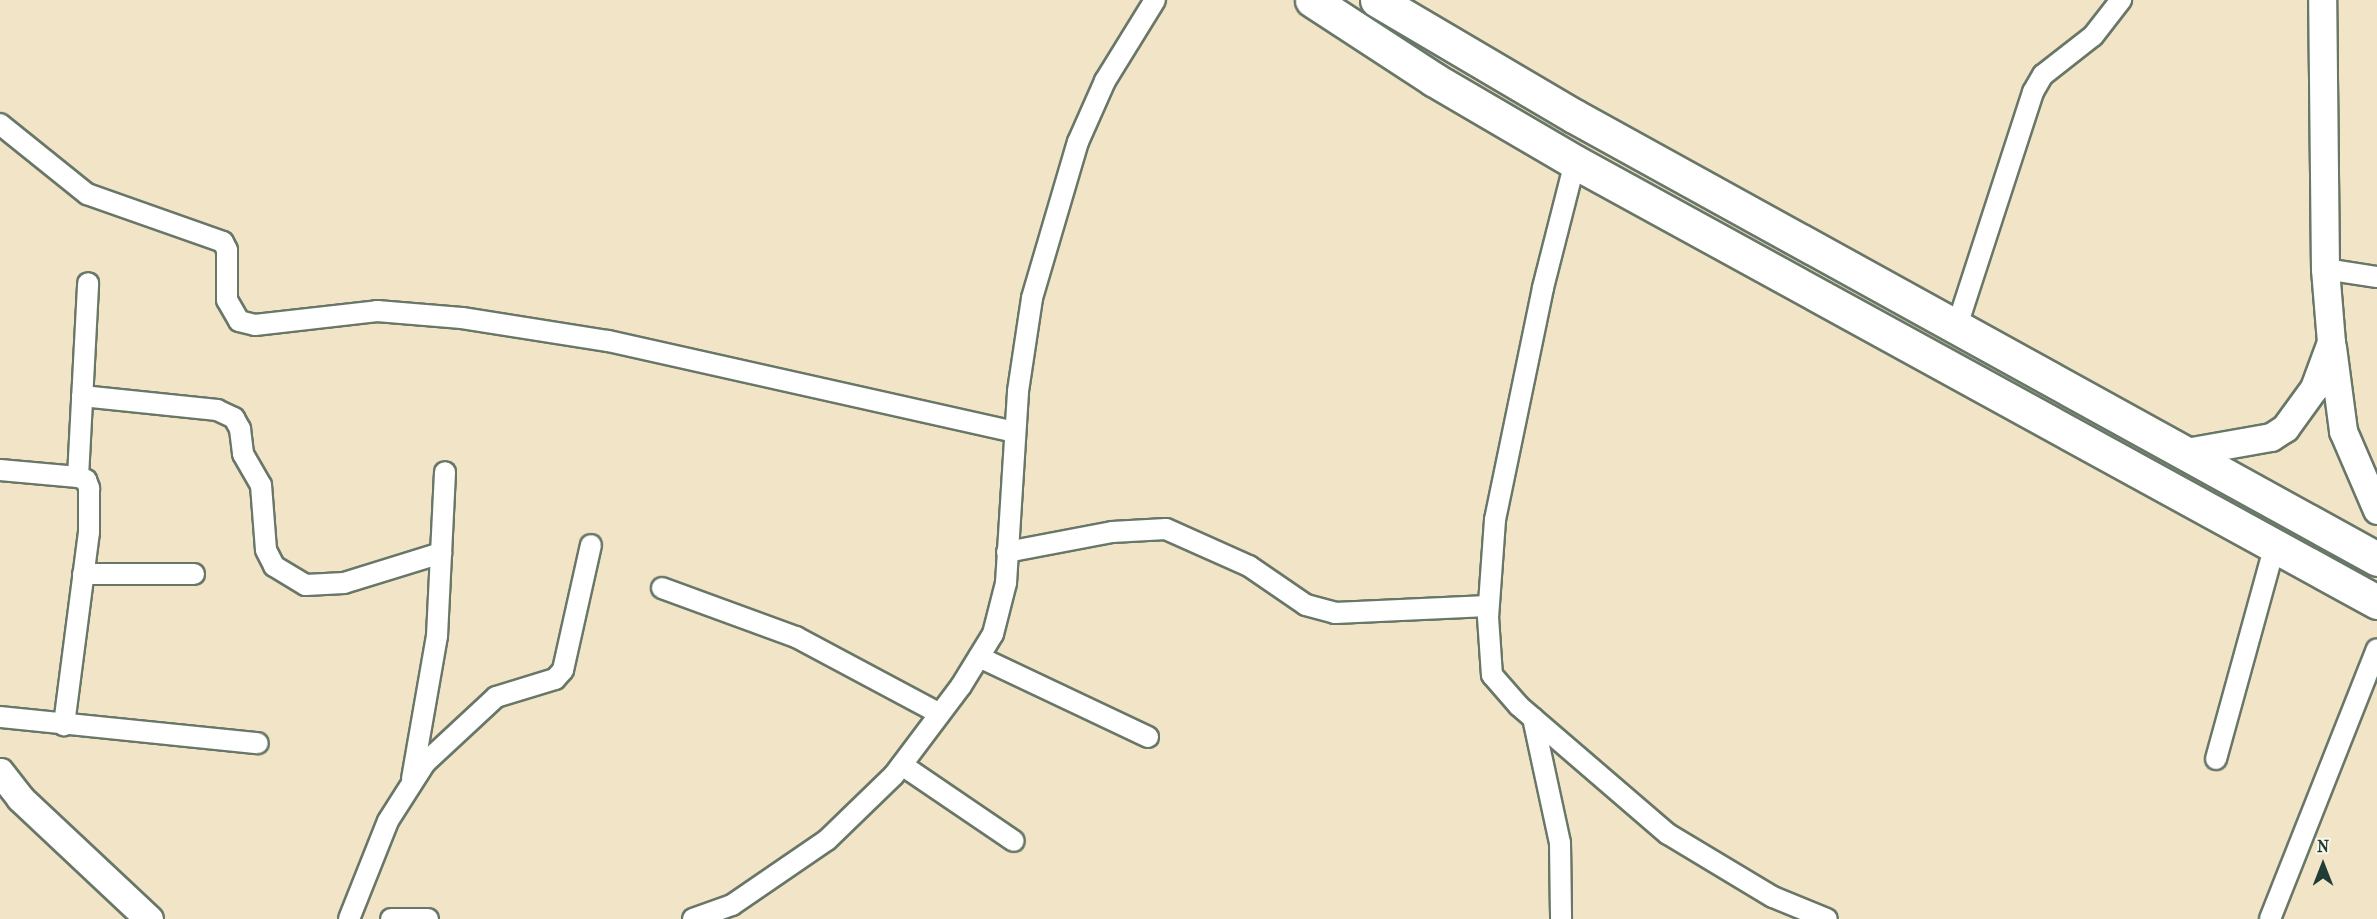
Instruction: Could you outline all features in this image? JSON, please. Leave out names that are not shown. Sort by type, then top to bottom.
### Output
[{"type":"highway","points":[[1312,0],[1433,79],[1565,156],[2377,602]]},
{"type":"highway","points":[[1377,0],[1574,116],[2377,559]]},
{"type":"highway","points":[[1565,156],[1574,116]]},
{"type":"street","points":[[693,919],[732,905],[827,840],[902,765],[979,657],[1001,614],[1014,432],[1032,298],[1078,142],[1105,81],[1155,0]]},
{"type":"street","points":[[1958,326],[2033,92],[2043,75],[2093,36],[2121,0]]},
{"type":"street","points":[[2322,0],[2325,269],[2331,342],[2343,431],[2377,510]]},
{"type":"street","points":[[0,124],[87,194],[223,242],[227,250],[227,300],[239,321],[255,325],[377,311],[462,318],[608,341],[1014,432]]},
{"type":"street","points":[[1565,156],[1543,288],[1494,520],[1488,606],[1488,647],[1492,675],[1533,718],[1695,854],[1773,897],[1827,919]]},
{"type":"street","points":[[2325,269],[2377,277]]},
{"type":"street","points":[[78,477],[88,283]]},
{"type":"street","points":[[2186,452],[2271,437],[2285,429],[2314,388],[2331,342]]},
{"type":"street","points":[[82,396],[217,410],[234,418],[240,429],[243,454],[261,485],[266,550],[274,566],[306,585],[344,583],[441,553]]},
{"type":"street","points":[[0,470],[78,477],[86,480],[90,488],[83,574],[64,725]]},
{"type":"street","points":[[412,779],[437,636],[445,472]]},
{"type":"street","points":[[1007,552],[1112,532],[1166,529],[1250,566],[1306,605],[1335,614],[1488,606]]},
{"type":"street","points":[[349,919],[388,821],[412,779],[479,709],[496,697],[555,679],[563,670],[591,545]]},
{"type":"street","points":[[2216,759],[2275,545]]},
{"type":"street","points":[[83,574],[194,574]]},
{"type":"street","points":[[662,588],[796,637],[940,714]]},
{"type":"street","points":[[2270,919],[2377,649]]},
{"type":"street","points":[[979,657],[1148,736]]},
{"type":"street","points":[[0,717],[258,744]]},
{"type":"street","points":[[1533,718],[1560,843],[1561,919]]},
{"type":"street","points":[[902,765],[1014,841]]},
{"type":"street","points":[[0,772],[20,798],[149,919]]},
{"type":"street","points":[[391,919],[428,919]]}]
